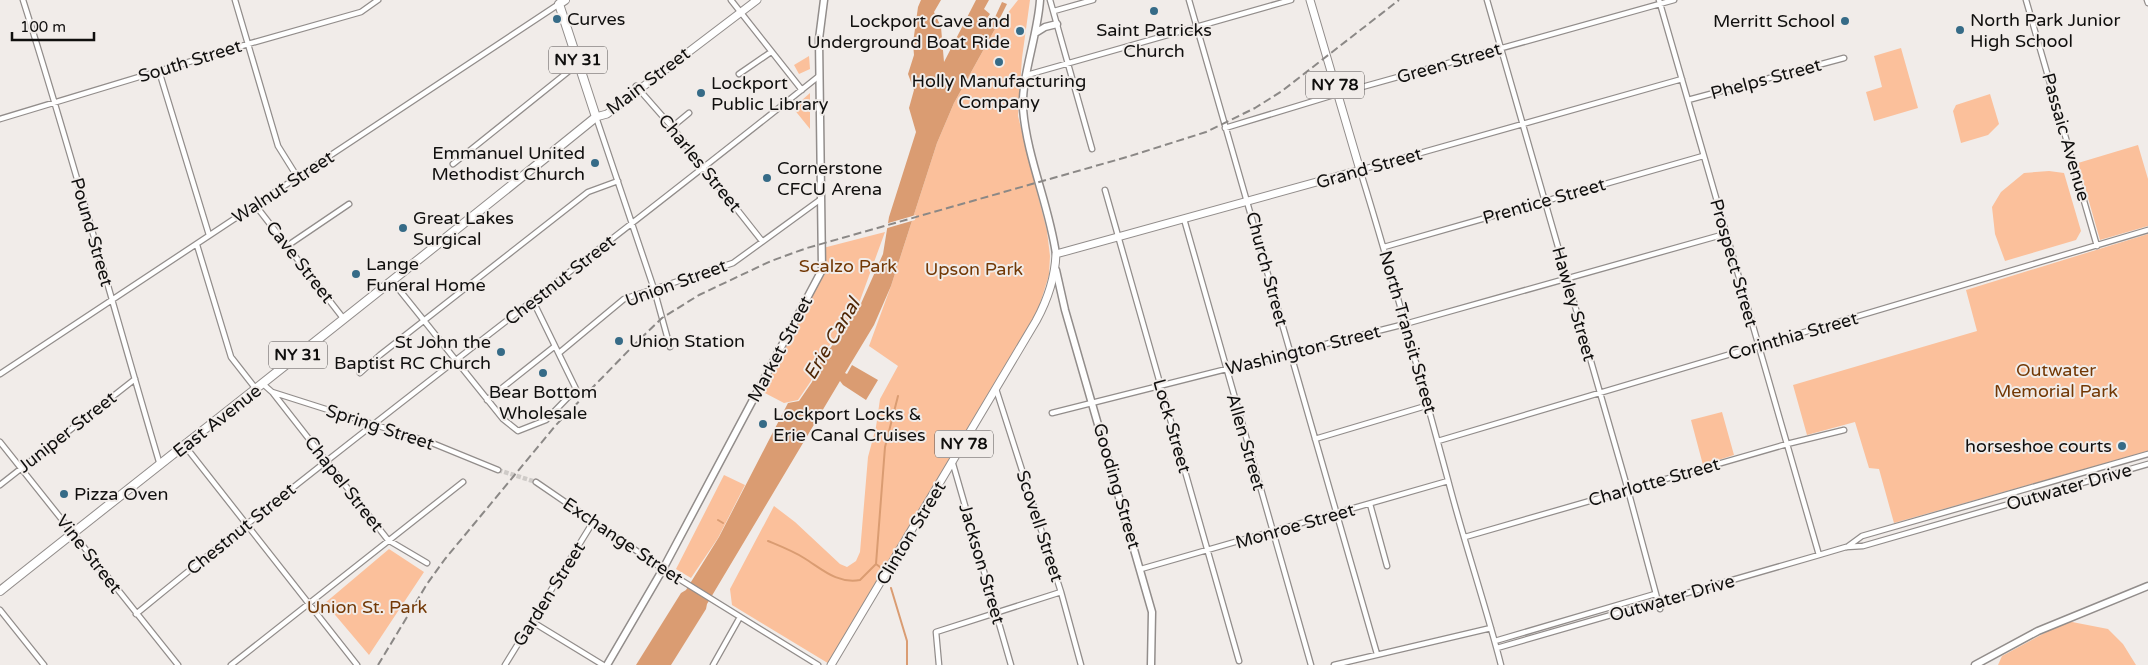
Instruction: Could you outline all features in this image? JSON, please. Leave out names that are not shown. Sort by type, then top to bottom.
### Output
[{"type":"highway","name":"NY 31","points":[[561,1],[596,117]]},
{"type":"highway","name":"East Avenue","points":[[0,591],[263,384],[343,318],[393,282],[596,117]]},
{"type":"main road","name":"Main Street","points":[[596,117],[638,88],[738,10],[748,0]]},
{"type":"main road","name":"Main Street","points":[[738,10],[757,0]]},
{"type":"main road","name":"North Transit Street","points":[[1310,0],[1360,170]]},
{"type":"main road","name":"Grand Street","points":[[1056,254],[1360,170]]},
{"type":"main road","name":"Gooding Street","points":[[1048,296],[1056,254]]},
{"type":"main road","name":"Clinton Street","points":[[831,665],[953,464],[995,388],[1036,321],[1048,296]]},
{"type":"street","name":"Pound Street","points":[[23,0],[55,102],[160,465]]},
{"type":"street","points":[[235,0],[278,146],[298,178]]},
{"type":"street","name":"South Street","points":[[0,119],[361,12],[378,0]]},
{"type":"street","points":[[731,0],[802,90]]},
{"type":"street","name":"Market Street","points":[[605,665],[663,569],[822,270],[819,31],[824,0]]},
{"type":"street","name":"Gooding Street","points":[[1040,0],[1023,108],[1033,160],[1050,218],[1056,254]]},
{"type":"street","points":[[1050,0],[1092,150]]},
{"type":"street","points":[[1054,11],[1093,0]]},
{"type":"street","name":"Church Street","points":[[1189,0],[1377,654]]},
{"type":"street","points":[[1027,75],[1197,25],[1291,0]]},
{"type":"street","name":"Hawley Street","points":[[1487,0],[1566,280],[1628,490],[1660,609]]},
{"type":"street","name":"Green Street","points":[[1225,128],[1659,2],[1674,0]]},
{"type":"street","name":"Passaic Avenue","points":[[2026,0],[2097,246]]},
{"type":"street","name":"Walnut Street","points":[[0,374],[197,245],[209,235],[256,206],[561,1]]},
{"type":"street","name":"Prospect Street","points":[[1659,2],[1819,555]]},
{"type":"street","points":[[1036,32],[1044,27],[1057,24]]},
{"type":"street","points":[[739,74],[771,52]]},
{"type":"street","name":"Phelps Street","points":[[1688,100],[1844,58]]},
{"type":"street","points":[[454,164],[579,63]]},
{"type":"street","points":[[159,72],[209,235]]},
{"type":"street","name":"Chestnut Street","points":[[136,614],[246,524],[376,425],[819,76]]},
{"type":"street","name":"Grand Street","points":[[1360,170],[1682,79]]},
{"type":"street","name":"Charles Street","points":[[638,88],[672,127],[762,242]]},
{"type":"street","points":[[672,127],[689,113]]},
{"type":"street","points":[[596,117],[654,289],[670,346]]},
{"type":"street","name":"Prentice Street","points":[[1384,248],[1703,156]]},
{"type":"street","name":"North Transit Street","points":[[1360,170],[1429,405],[1448,481],[1501,665]]},
{"type":"street","points":[[360,373],[588,192],[618,181]]},
{"type":"street","name":"Lock Street","points":[[1105,190],[1239,661]]},
{"type":"street","name":"Union Street","points":[[559,353],[624,299],[732,263],[821,199]]},
{"type":"street","points":[[287,246],[349,204]]},
{"type":"street","name":"Cave Street","points":[[256,206],[343,318]]},
{"type":"street","name":"Allen Street","points":[[1184,219],[1310,665]]},
{"type":"street","name":"Corinthia Street","points":[[1438,441],[2148,230]]},
{"type":"street","name":"Washington Street","points":[[1052,413],[1405,324],[1725,234]]},
{"type":"street","points":[[197,245],[231,357],[256,389]]},
{"type":"street","name":"Gooding Street","points":[[1055,266],[1064,310],[1093,403],[1152,612],[1151,665]]},
{"type":"street","points":[[393,282],[502,419],[518,431],[546,420],[576,390],[532,301]]},
{"type":"street","points":[[1048,296],[1056,295],[1064,310]]},
{"type":"street","points":[[487,400],[555,346]]},
{"type":"street","name":"Juniper Street","points":[[0,485],[135,379]]},
{"type":"street","name":"Spring Street","points":[[263,384],[272,392],[432,443],[498,470]]},
{"type":"street","name":"Scovell Street","points":[[995,388],[1061,592],[1081,665]]},
{"type":"street","name":"Chapel Street","points":[[272,392],[388,540],[427,563]]},
{"type":"street","points":[[1315,439],[1429,405]]},
{"type":"street","name":"Charlotte Street","points":[[1465,537],[1787,444],[1844,430]]},
{"type":"street","name":"Vine Street","points":[[0,442],[178,665]]},
{"type":"street","points":[[185,446],[310,602],[357,665]]},
{"type":"street","name":"Outwater Drive","points":[[1846,547],[1862,536],[2148,454]]},
{"type":"street","name":"Jackson Street","points":[[953,464],[1011,665]]},
{"type":"street","name":"Outwater Drive","points":[[1497,648],[1846,547],[1863,546],[2148,464]]},
{"type":"street","name":"Monroe Street","points":[[1141,569],[1448,481]]},
{"type":"street","points":[[231,665],[462,482]]},
{"type":"street","name":"Exchange Street","points":[[536,482],[663,569],[818,665]]},
{"type":"street","points":[[1370,504],[1388,566]]},
{"type":"street","name":"Garden Street","points":[[505,665],[593,522]]},
{"type":"street","points":[[1975,665],[2038,631],[2148,586]]},
{"type":"street","points":[[939,665],[936,632],[1061,592]]},
{"type":"street","name":"Outwater Drive","points":[[1495,641],[1656,594]]},
{"type":"street","points":[[0,610],[44,665]]},
{"type":"street","points":[[713,665],[740,617]]},
{"type":"street","points":[[531,621],[605,665]]},
{"type":"street","points":[[1334,665],[1491,628]]},
{"type":"green space","name":"Upson Park","points":[[1018,0],[1030,0],[1022,58],[1018,116],[1047,231],[1050,256],[1049,275],[1038,310],[877,590],[831,665],[732,605],[730,589],[774,506],[795,522],[840,564],[847,567],[856,561],[860,552],[868,457],[876,427],[880,399],[898,366],[869,346],[891,286],[937,143],[954,103],[995,29]]},
{"type":"green space","points":[[1901,48],[1918,108],[1874,121],[1866,92],[1882,87],[1874,56]]},
{"type":"green space","points":[[809,56],[810,69],[799,74],[794,65]]},
{"type":"green space","points":[[810,93],[810,129],[793,108]]},
{"type":"green space","points":[[1990,94],[1999,124],[1988,135],[1961,143],[1953,111],[1956,105]]},
{"type":"green space","points":[[2138,145],[2148,179],[2148,226],[2100,240],[2078,163]]},
{"type":"green space","points":[[2049,171],[2064,173],[2081,231],[2076,240],[2005,261],[1995,234],[1992,207],[2001,192],[2024,173]]},
{"type":"green space","name":"Scalzo Park","points":[[885,232],[858,306],[819,360],[811,381],[798,400],[784,403],[759,390],[824,270],[823,248]]},
{"type":"green space","name":"Outwater Memorial Park","points":[[2148,234],[2148,451],[1894,523],[1879,469],[1869,468],[1855,422],[1807,435],[1793,385],[1977,331],[1966,290]]},
{"type":"green space","points":[[1722,412],[1734,455],[1703,465],[1691,420]]},
{"type":"green space","points":[[724,475],[745,485],[718,538],[691,578],[676,569]]},
{"type":"green space","name":"Union St. Park","points":[[389,549],[424,572],[369,655],[325,603]]},
{"type":"green space","points":[[2067,621],[2108,629],[2123,644],[2136,665],[1998,665],[2002,656]]},
{"type":"shaded area","points":[[921,0],[941,0],[934,12],[941,27],[944,62],[976,0],[989,0],[984,9],[990,14],[983,28],[988,26],[995,29],[954,103],[937,143],[891,286],[874,325],[845,373],[847,374],[852,365],[878,380],[866,400],[840,381],[671,665],[636,665],[719,537],[788,403],[799,401],[812,382],[821,361],[859,308],[883,254],[889,217],[916,132],[909,108],[914,90],[908,74],[914,55],[913,43],[918,7]]},
{"type":"shaded area","points":[[1002,2],[1007,4],[995,28],[991,26]]},
{"type":"pier","points":[[916,215],[915,220],[884,229],[885,224]]},
{"type":"waterway","points":[[876,564],[885,447],[898,396]]},
{"type":"waterway","points":[[718,520],[723,523]]},
{"type":"waterway","points":[[768,541],[795,553],[830,575],[844,580],[860,580],[876,564]]},
{"type":"waterway","points":[[876,564],[880,567]]},
{"type":"waterway","points":[[891,588],[907,641],[907,665]]},
{"type":"tunnel","points":[[498,470],[536,482]]},
{"type":"railway","points":[[378,665],[427,584],[445,559],[556,425],[662,318],[699,295],[771,261],[807,248],[1127,157],[1206,132],[1255,108],[1282,91],[1399,0]]},
{"type":"place","name":"Saint Patricks Church","points":[[1154,11]]},
{"type":"place","name":"Curves","points":[[557,19]]},
{"type":"place","name":"Merritt School","points":[[1845,21]]},
{"type":"place","name":"North Park Junior High School","points":[[1960,30]]},
{"type":"place","name":"Lockport Cave and Underground Boat Ride","points":[[1020,31]]},
{"type":"place","name":"Holly Manufacturing Company","points":[[999,62]]},
{"type":"place","name":"Lockport Public Library","points":[[701,93]]},
{"type":"place","name":"Emmanuel United Methodist Church","points":[[595,163]]},
{"type":"place","name":"Cornerstone CFCU Arena","points":[[767,178]]},
{"type":"place","name":"Great Lakes Surgical","points":[[403,228]]},
{"type":"place","name":"Lange Funeral Home","points":[[356,274]]},
{"type":"place","name":"Union Station","points":[[619,341]]},
{"type":"place","name":"St John the Baptist RC Church","points":[[501,352]]},
{"type":"place","name":"Bear Bottom Wholesale","points":[[543,373]]},
{"type":"place","name":"Lockport Locks & Erie Canal Cruises","points":[[763,424]]},
{"type":"place","name":"horseshoe courts","points":[[2122,446]]},
{"type":"place","name":"Pizza Oven","points":[[64,494]]},
{"type":"water label","name":"Erie Canal","points":[[832,339]]}]
